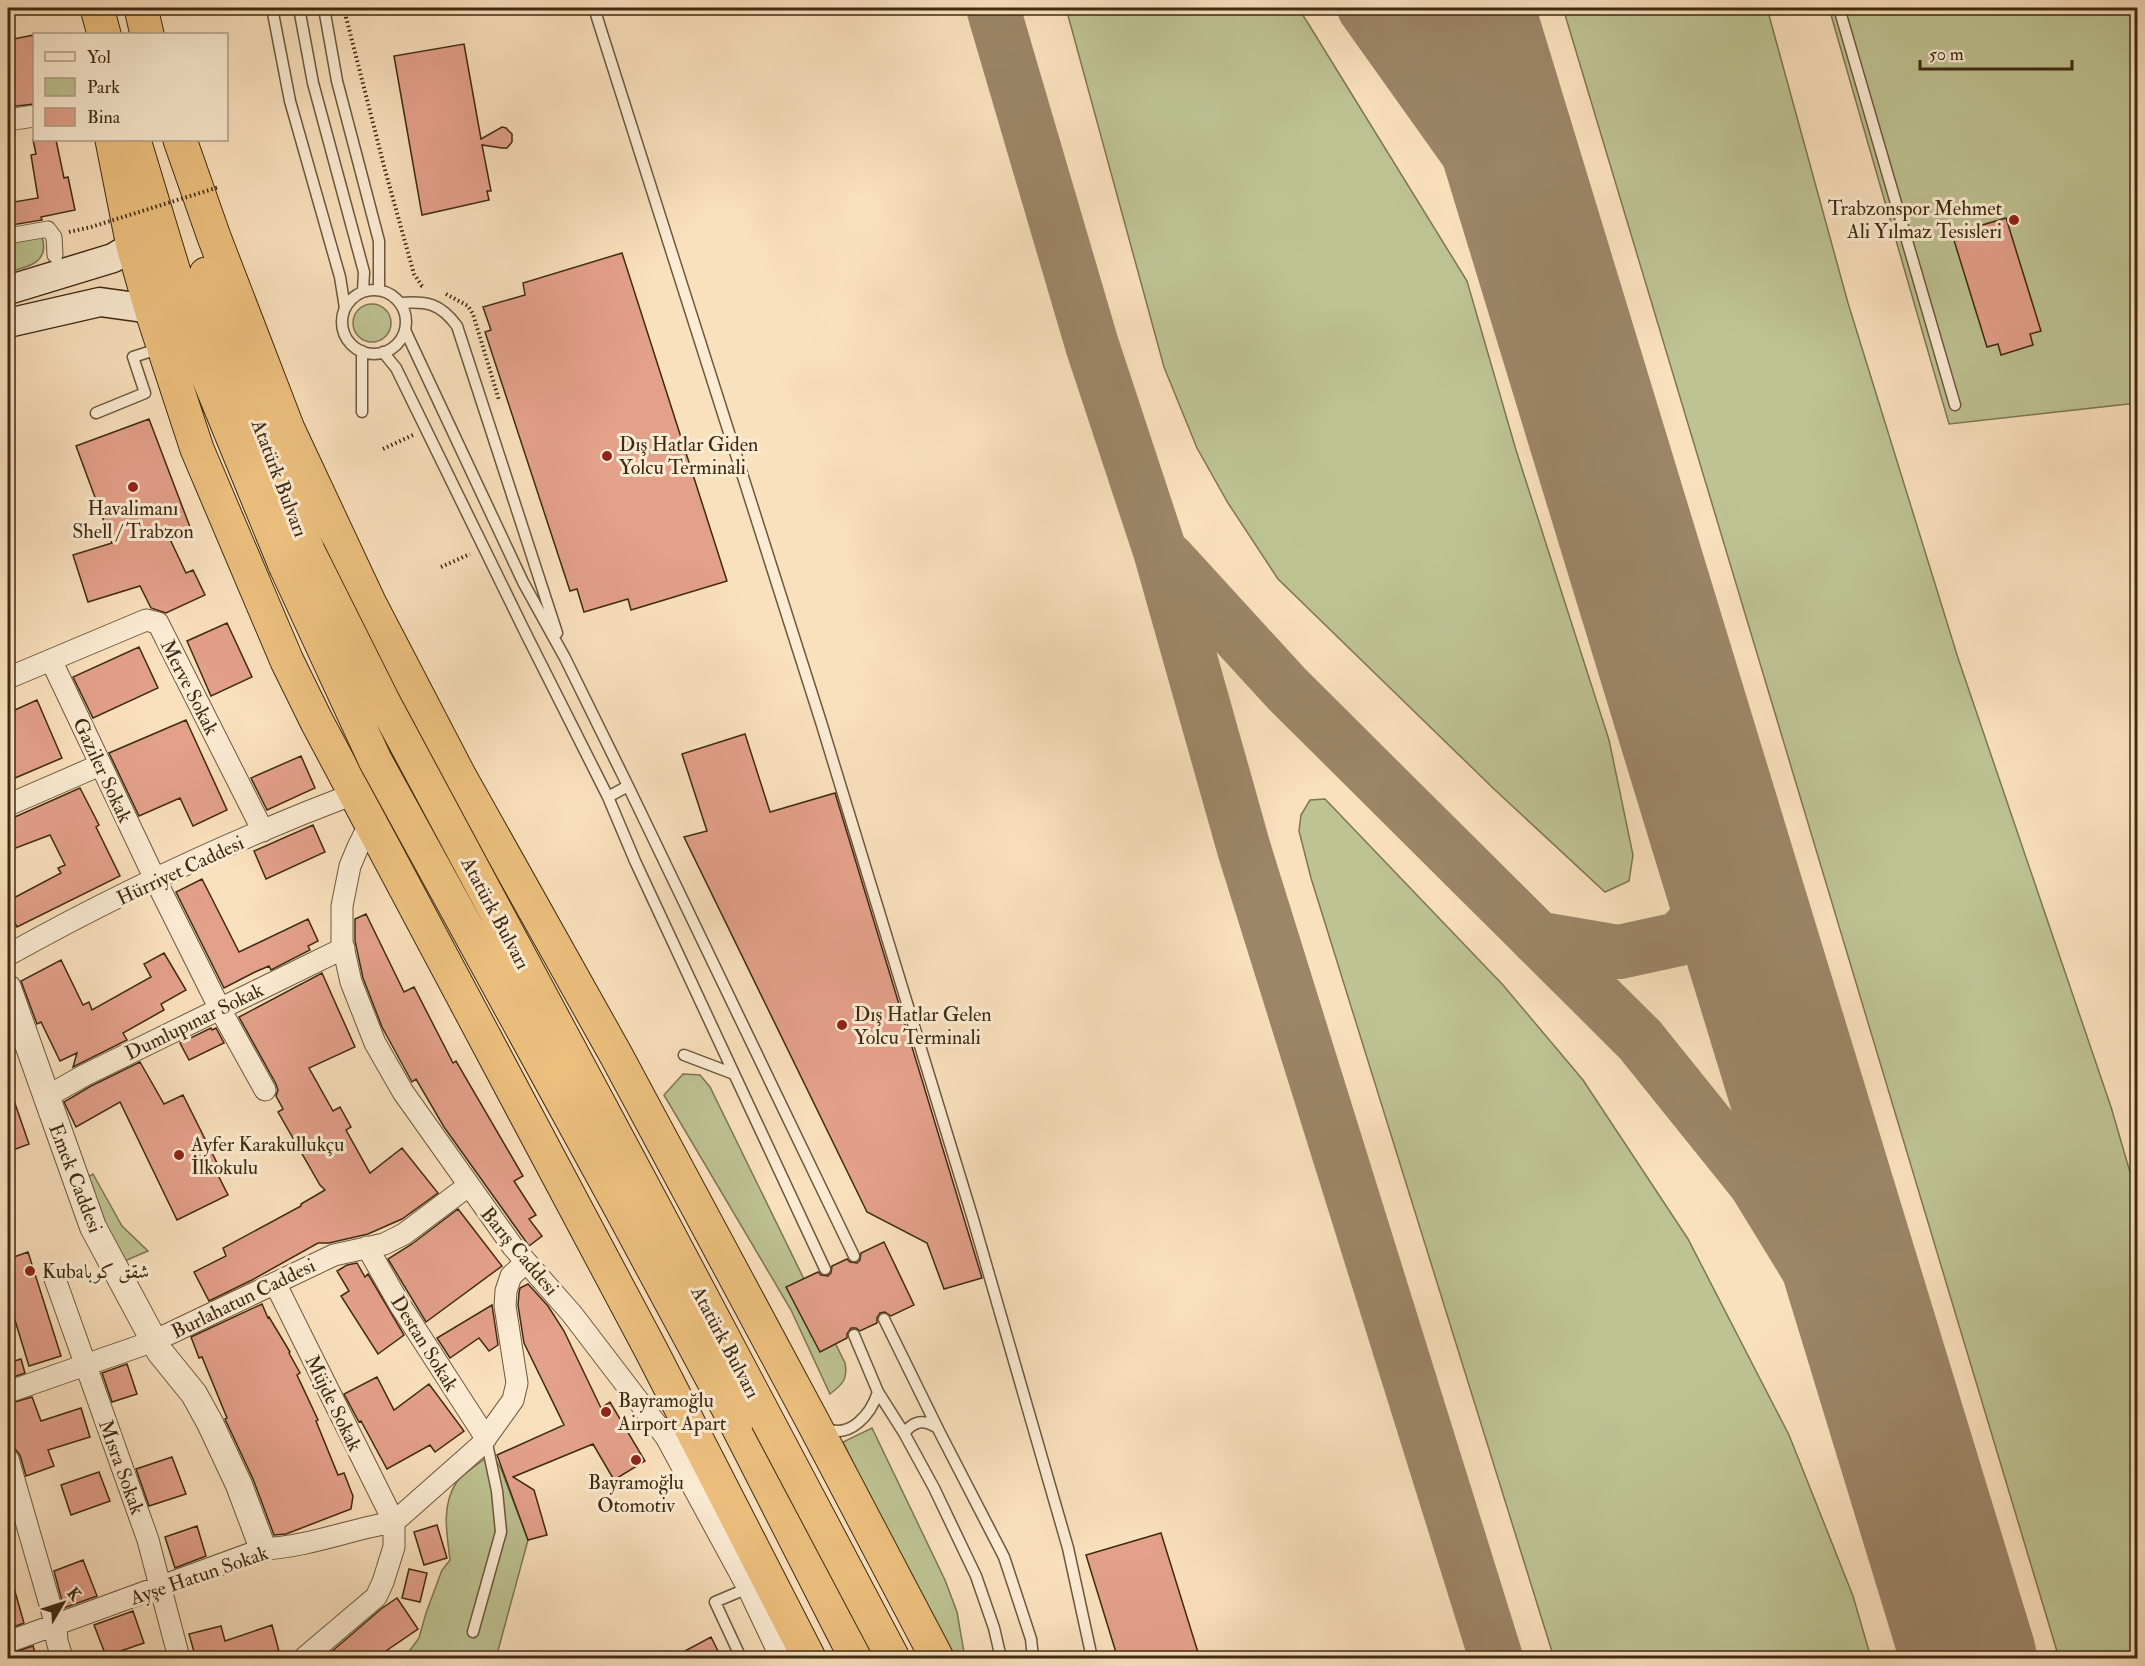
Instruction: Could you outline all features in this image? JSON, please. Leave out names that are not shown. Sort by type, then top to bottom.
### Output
[{"type":"highway","points":[[95,8],[96,33]]},
{"type":"highway","points":[[95,8],[104,33]]},
{"type":"highway","points":[[133,8],[138,33]]},
{"type":"highway","points":[[141,8],[147,33]]},
{"type":"highway","points":[[112,141],[133,246],[151,309],[197,448],[273,630],[317,722],[645,1339],[808,1659]]},
{"type":"highway","name":"Atatürk Bulvarı","points":[[134,141],[199,355],[297,558],[383,701],[893,1659]]},
{"type":"highway","name":"Atatürk Bulvarı","points":[[165,141],[297,558],[375,760],[632,1229],[736,1424],[856,1659]]},
{"type":"highway","points":[[180,141],[214,237],[288,429],[369,603],[459,775],[616,1054],[937,1659]]},
{"type":"main road","points":[[8,290],[113,258],[133,246]]},
{"type":"main road","points":[[8,323],[100,302],[151,309]]},
{"type":"street","points":[[8,120],[33,116]]},
{"type":"street","points":[[8,236],[48,229],[54,237],[55,255]]},
{"type":"street","name":"Merve Sokak","points":[[8,678],[146,620],[158,623],[263,831]]},
{"type":"street","name":"Gaziler Sokak","points":[[51,660],[154,879],[220,1009],[265,1090]]},
{"type":"street","points":[[8,805],[100,765]]},
{"type":"street","name":"Hürriyet Caddesi","points":[[8,955],[154,879],[356,793]]},
{"type":"street","name":"Barış Caddesi","points":[[370,823],[350,866],[342,906],[344,948],[351,982],[375,1043],[403,1092],[513,1247],[572,1314],[666,1437],[748,1588],[781,1659]]},
{"type":"street","name":"Dumlupınar Sokak","points":[[46,1097],[85,1075],[344,948]]},
{"type":"street","name":"Emek Caddesi","points":[[8,988],[13,1024],[46,1097],[93,1227],[160,1352],[194,1394],[210,1423],[236,1476],[264,1549]]},
{"type":"street","name":"Burlahatun Caddesi","points":[[8,1392],[154,1341],[334,1255],[384,1244],[404,1234],[468,1186]]},
{"type":"street","name":"Destan Sokak","points":[[367,1247],[400,1305],[486,1438]]},
{"type":"street","points":[[309,1656],[376,1597],[394,1547],[394,1522],[458,1468],[480,1446],[513,1400],[517,1383],[505,1306],[511,1276],[526,1262]]},
{"type":"street","name":"Mısra Sokak","points":[[55,1279],[148,1540],[179,1659]]},
{"type":"street","name":"Müjde Sokak","points":[[275,1283],[394,1522]]},
{"type":"street","points":[[8,1459],[56,1625],[62,1659]]},
{"type":"street","name":"Ayşe Hatun Sokak","points":[[8,1642],[264,1549],[282,1549],[360,1528],[394,1522]]},
{"type":"lane","points":[[272,8],[290,101],[340,277],[345,308]]},
{"type":"lane","points":[[300,8],[313,83],[364,272],[363,291]]},
{"type":"lane","points":[[324,8],[337,81],[379,241],[379,289]]},
{"type":"lane","points":[[594,8],[821,722],[973,1219],[1068,1548],[1092,1659]]},
{"type":"lane","points":[[1839,8],[1955,405]]},
{"type":"lane","points":[[405,330],[400,340],[392,348],[372,354],[353,346],[343,329],[342,318],[349,301],[363,291],[379,289],[400,303],[405,313],[405,330],[523,582],[565,658],[628,786],[854,1256]]},
{"type":"lane","points":[[400,303],[419,302],[435,306],[446,312],[457,326],[565,658]]},
{"type":"lane","points":[[96,413],[145,393],[134,357],[165,347]]},
{"type":"lane","points":[[362,351],[362,412]]},
{"type":"lane","points":[[382,352],[396,368],[608,797],[635,861],[825,1269]]},
{"type":"lane","points":[[608,797],[628,786]]},
{"type":"lane","points":[[684,1055],[734,1074]]},
{"type":"lane","points":[[884,1319],[936,1427],[1004,1557],[1031,1639],[1033,1659]]},
{"type":"lane","points":[[854,1335],[878,1392],[904,1432],[976,1576],[994,1628],[1001,1659]]},
{"type":"lane","points":[[814,1424],[832,1432],[844,1431],[861,1421],[873,1408],[878,1392]]},
{"type":"lane","points":[[904,1432],[917,1422],[936,1427]]},
{"type":"lane","points":[[473,1632],[501,1532],[497,1491],[486,1438]]},
{"type":"lane","points":[[741,1659],[715,1602],[748,1588]]},
{"type":"path","points":[[347,8],[346,17],[414,274],[422,286],[432,289]]},
{"type":"path","points":[[75,231],[219,187]]},
{"type":"path","points":[[441,292],[468,306],[473,314],[500,404]]},
{"type":"green space","points":[[1066,8],[1298,8],[1306,20],[1467,281],[1516,450],[1609,740],[1633,855],[1629,881],[1605,892],[1495,790],[1278,579],[1228,503],[1197,448],[1164,367]]},
{"type":"green space","points":[[1563,8],[1767,8],[1848,303],[1958,658],[2111,1107],[2137,1196],[2137,1658],[2059,1658]]},
{"type":"green space","name":"Trabzonspor Mehmet Ali Yılmaz Tesisleri","points":[[1829,8],[2137,8],[2137,403],[1949,424]]},
{"type":"green space","points":[[8,236],[42,237],[43,253],[30,266],[8,272]]},
{"type":"green space","points":[[372,304],[386,309],[391,323],[386,337],[372,342],[358,337],[353,323],[358,309]]},
{"type":"green space","points":[[1325,799],[1503,985],[1583,1080],[1688,1239],[1789,1435],[1853,1596],[1871,1658],[1554,1658],[1311,878],[1299,831],[1301,815],[1310,800]]},
{"type":"green space","points":[[683,1074],[700,1075],[710,1087],[845,1363],[844,1381],[830,1394],[791,1310],[664,1095]]},
{"type":"green space","points":[[93,1174],[122,1226],[148,1251],[113,1266],[78,1182]]},
{"type":"green space","points":[[872,1428],[945,1580],[957,1612],[965,1658],[948,1658],[843,1442]]},
{"type":"green space","points":[[492,1453],[501,1469],[528,1540],[496,1658],[404,1658],[419,1638],[442,1570],[450,1560],[446,1521],[451,1492],[459,1479]]},
{"type":"building","points":[[33,35],[33,104],[8,107],[8,40]]},
{"type":"building","points":[[464,44],[481,139],[502,127],[512,134],[512,142],[507,148],[482,145],[491,191],[487,191],[489,200],[422,215],[394,56]]},
{"type":"building","points":[[33,141],[56,141],[64,178],[68,177],[75,210],[41,217],[42,220],[12,225],[8,203],[38,198],[31,155],[36,154]]},
{"type":"building","points":[[2006,218],[2041,331],[2030,334],[2033,345],[2001,355],[1998,344],[1987,347],[1952,234]]},
{"type":"building","name":"Dış Hatlar Giden Yolcu Terminali","points":[[622,253],[727,581],[631,610],[628,599],[584,612],[577,589],[570,591],[485,332],[491,330],[483,307],[525,295],[523,283]]},
{"type":"building","points":[[149,419],[190,527],[168,535],[186,573],[193,570],[205,595],[166,613],[151,608],[140,586],[88,602],[73,555],[112,543],[76,446]]},
{"type":"building","points":[[227,623],[252,677],[211,696],[187,641]]},
{"type":"building","points":[[139,647],[158,688],[93,718],[73,677]]},
{"type":"building","points":[[37,700],[62,758],[8,781],[8,713]]},
{"type":"building","points":[[186,720],[227,810],[193,826],[180,798],[139,816],[109,753]]},
{"type":"building","name":"Dış Hatlar Gelen Yolcu Terminali","points":[[745,734],[770,812],[835,793],[982,1278],[944,1289],[927,1243],[867,1212],[684,837],[707,831],[682,754]]},
{"type":"building","points":[[301,756],[315,788],[267,810],[251,778]]},
{"type":"building","points":[[80,788],[99,825],[96,827],[120,876],[17,927],[8,908],[8,901],[61,873],[58,868],[65,865],[50,835],[8,851],[8,820]]},
{"type":"building","points":[[313,825],[325,852],[266,879],[254,851]]},
{"type":"building","points":[[202,879],[239,952],[308,919],[318,941],[308,946],[310,950],[271,970],[269,966],[224,988],[176,892]]},
{"type":"building","points":[[366,914],[404,992],[414,987],[453,1063],[456,1061],[523,1176],[514,1181],[536,1215],[529,1219],[542,1236],[529,1246],[444,1127],[416,1079],[412,1082],[382,1027],[363,978],[355,941],[355,919]]},
{"type":"building","points":[[164,953],[186,990],[161,1004],[164,1010],[123,1033],[127,1040],[73,1067],[77,1053],[60,1061],[41,1022],[37,1024],[21,981],[61,960],[83,1005],[89,1002],[92,1010],[151,977],[144,964]]},
{"type":"building","points":[[322,973],[355,1047],[309,1068],[333,1111],[340,1107],[351,1127],[346,1130],[370,1173],[402,1148],[438,1193],[402,1219],[368,1234],[329,1243],[318,1243],[209,1301],[194,1272],[226,1256],[223,1248],[301,1206],[325,1190],[278,1112],[283,1109],[276,1096],[278,1090],[276,1084],[239,1017]]},
{"type":"building","points":[[211,1028],[212,1030],[216,1028],[224,1043],[189,1060],[180,1043]]},
{"type":"building","name":"Ayfer Karakullukçu İlkokulu","points":[[140,1062],[164,1104],[183,1095],[222,1173],[218,1175],[228,1195],[177,1220],[120,1102],[76,1127],[64,1102]]},
{"type":"building","points":[[8,1089],[10,1089],[29,1144],[8,1152]]},
{"type":"building","points":[[458,1209],[502,1266],[426,1322],[388,1259]]},
{"type":"building","points":[[884,1242],[914,1305],[891,1316],[885,1312],[880,1313],[877,1323],[860,1331],[851,1328],[847,1338],[820,1352],[786,1287],[818,1272],[828,1276],[832,1266],[847,1259],[857,1263],[861,1253]]},
{"type":"building","points":[[28,1252],[61,1356],[29,1366],[14,1317],[11,1318],[8,1306],[8,1259]]},
{"type":"building","points":[[357,1263],[365,1277],[368,1274],[404,1335],[378,1354],[341,1296],[349,1291],[337,1271],[347,1265]]},
{"type":"building","points":[[528,1284],[548,1306],[564,1331],[601,1408],[610,1402],[645,1461],[614,1480],[593,1444],[513,1477],[534,1490],[547,1535],[528,1540],[497,1455],[564,1425],[524,1343],[518,1305],[520,1288]]},
{"type":"building","points":[[262,1304],[300,1373],[297,1375],[318,1420],[316,1421],[338,1475],[344,1473],[353,1496],[351,1509],[286,1534],[274,1535],[253,1479],[225,1419],[227,1418],[202,1357],[199,1358],[191,1337]]},
{"type":"building","points":[[492,1305],[498,1345],[489,1351],[479,1338],[450,1358],[437,1338]]},
{"type":"building","points":[[21,1359],[25,1373],[8,1379],[8,1363]]},
{"type":"building","points":[[127,1364],[137,1394],[112,1402],[102,1373]]},
{"type":"building","points":[[377,1377],[394,1410],[429,1384],[464,1431],[435,1452],[430,1445],[387,1469],[344,1394]]},
{"type":"building","points":[[32,1397],[41,1421],[81,1408],[90,1437],[48,1450],[54,1466],[26,1476],[20,1455],[11,1444],[14,1443],[8,1427],[8,1404]]},
{"type":"building","points":[[172,1457],[186,1494],[149,1506],[136,1469]]},
{"type":"building","points":[[99,1472],[110,1501],[71,1515],[61,1485]]},
{"type":"building","points":[[437,1525],[447,1558],[424,1565],[414,1532]]},
{"type":"building","points":[[197,1526],[206,1556],[175,1568],[165,1537]]},
{"type":"building","points":[[1161,1533],[1200,1659],[1118,1659],[1086,1555]]},
{"type":"building","points":[[83,1560],[97,1596],[64,1608],[54,1571]]},
{"type":"building","points":[[409,1569],[427,1573],[420,1602],[402,1598]]},
{"type":"building","points":[[12,1581],[24,1623],[8,1629],[8,1582]]},
{"type":"building","points":[[397,1598],[418,1629],[374,1659],[323,1659],[381,1609]]},
{"type":"building","points":[[133,1611],[144,1643],[106,1656],[94,1625]]},
{"type":"building","points":[[272,1625],[281,1659],[196,1659],[189,1634],[221,1626],[225,1641]]},
{"type":"building","points":[[711,1637],[722,1659],[670,1659]]},
{"type":"building","points":[[33,1646],[37,1659],[8,1659],[8,1654]]},
{"type":"taxiway","points":[[993,8],[1092,345],[1160,551],[1244,849],[1496,1658]]},
{"type":"taxiway","points":[[1364,8],[1537,251]]},
{"type":"taxiway","points":[[1168,559],[1287,689],[1640,1040],[1755,1183],[1831,1307],[1917,1482]]},
{"type":"taxiway","points":[[1537,938],[1619,952],[1679,939],[1705,911],[1725,855]]},
{"type":"runway","points":[[1466,8],[1590,421],[1845,1245],[1969,1658]]},
{"type":"place","name":"Trabzonspor Mehmet Ali Yılmaz Tesisleri","points":[[2014,220]]},
{"type":"place","name":"Dış Hatlar Giden Yolcu Terminali","points":[[607,456]]},
{"type":"place","name":"Havalimanı Shell / Trabzon","points":[[133,487]]},
{"type":"place","name":"Dış Hatlar Gelen Yolcu Terminali","points":[[842,1025]]},
{"type":"place","name":"Ayfer Karakullukçu İlkokulu","points":[[179,1155]]},
{"type":"place","name":"Kubaشقق كوبا","points":[[30,1271]]},
{"type":"place","name":"Bayramoğlu Airport Apart","points":[[606,1412]]},
{"type":"place","name":"Bayramoğlu Otomotiv","points":[[636,1460]]}]
